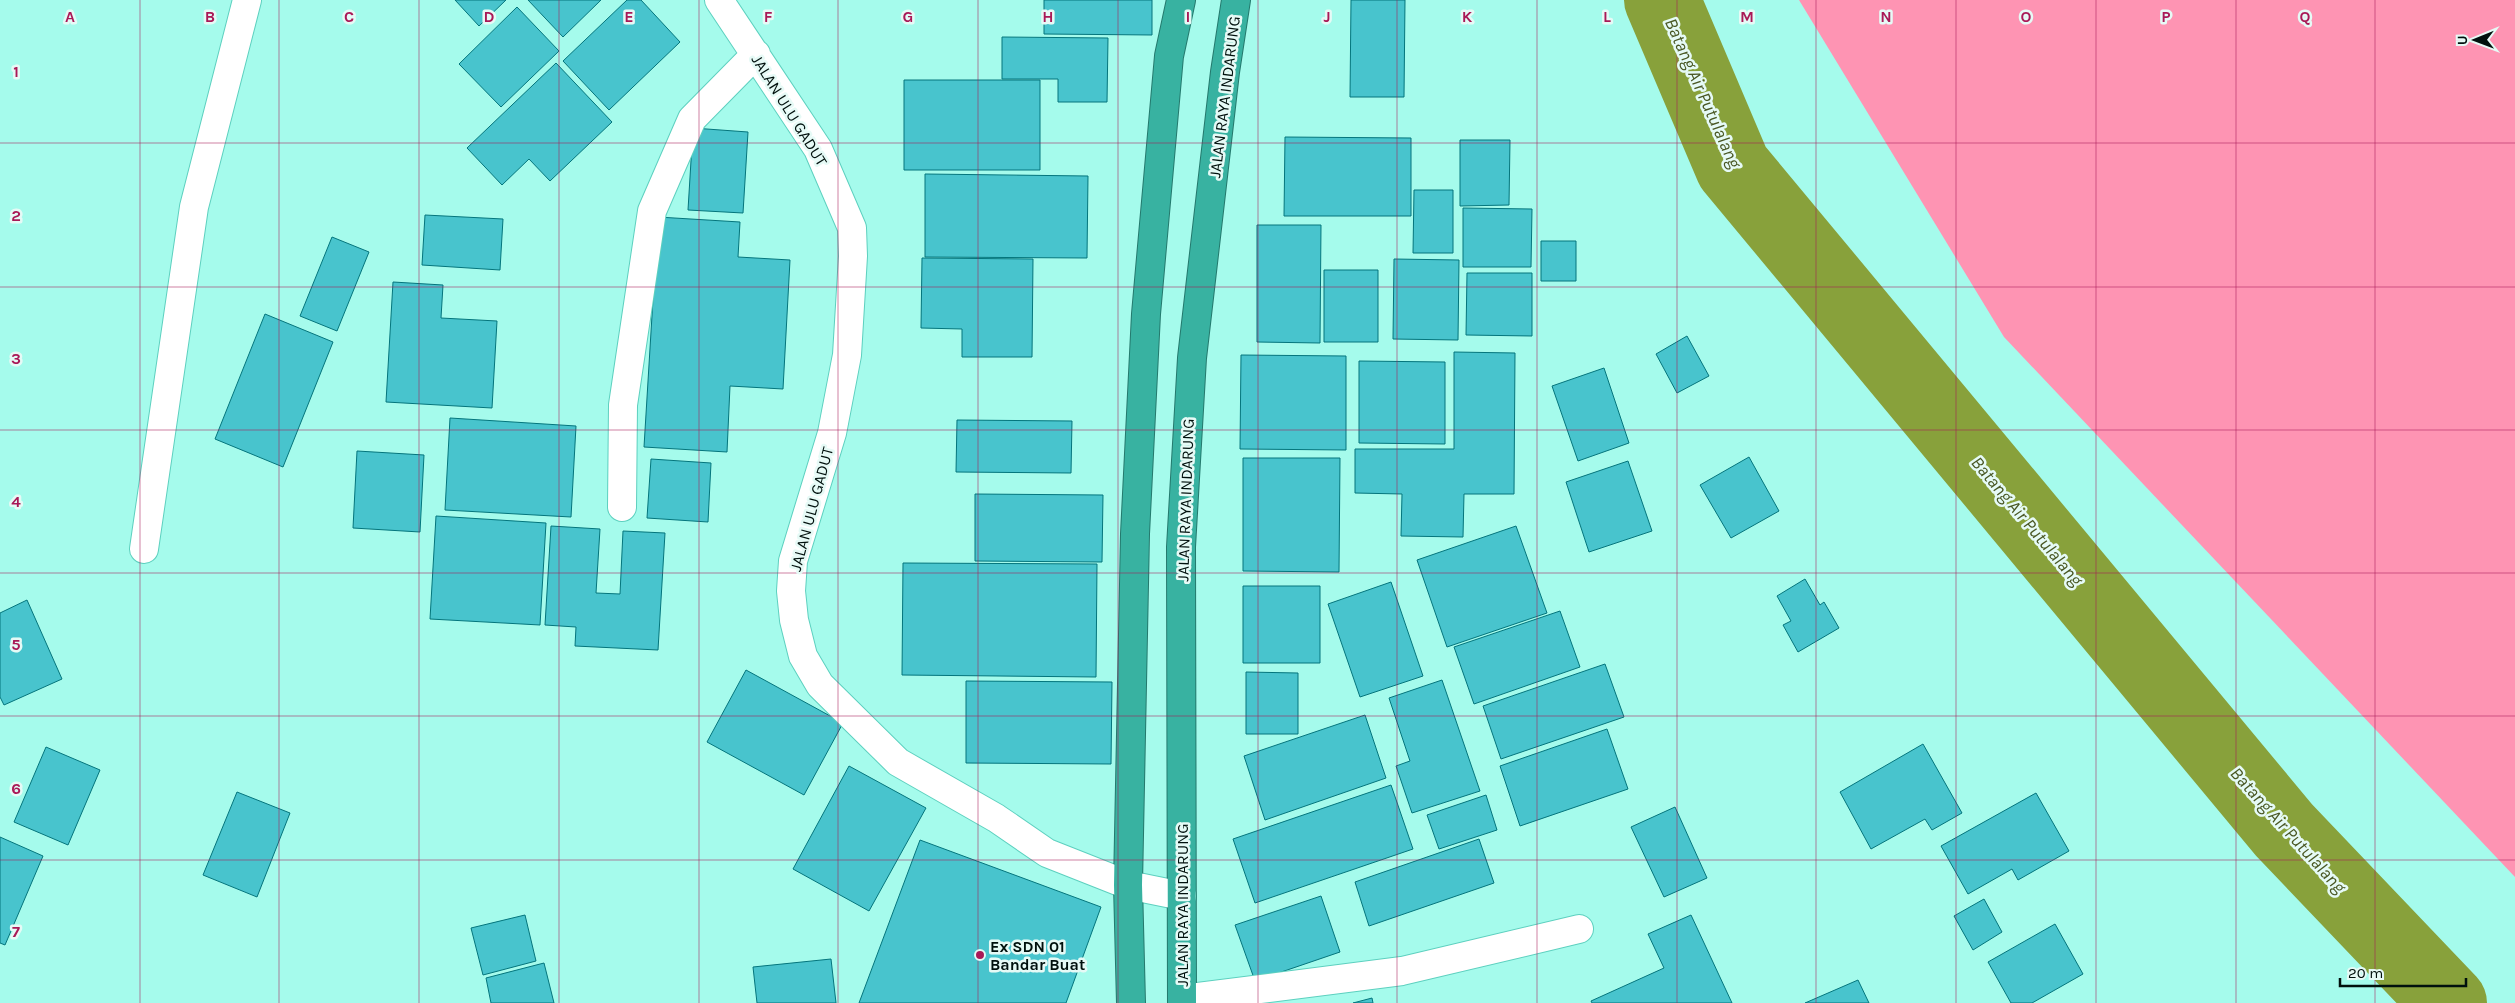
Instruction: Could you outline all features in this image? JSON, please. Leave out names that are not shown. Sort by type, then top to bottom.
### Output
[{"type":"highway","points":[[1131,1003],[1128,885],[1135,534],[1146,314],[1169,56],[1181,0]]},
{"type":"highway","name":"JALAN RAYA INDARUNG","points":[[1182,1001],[1182,547],[1192,368],[1224,82],[1236,0]]},
{"type":"street","points":[[144,548],[194,207],[247,0]]},
{"type":"street","name":"JALAN ULU GADUT","points":[[719,0],[818,149],[852,228],[853,256],[847,354],[832,433],[793,561],[791,591],[794,620],[803,656],[820,685],[898,762],[996,818],[1047,853],[1128,885],[1182,896]]},
{"type":"street","points":[[622,507],[623,406],[652,211],[692,119],[756,54]]},
{"type":"street","points":[[1182,1001],[1402,971],[1579,929]]},
{"type":"shaded area","points":[[1799,0],[2515,0],[2515,877],[2004,337]]},
{"type":"building","points":[[455,0],[506,0],[479,26]]},
{"type":"building","points":[[528,0],[601,0],[563,37]]},
{"type":"building","points":[[627,0],[641,0],[680,42],[609,110],[563,61]]},
{"type":"building","points":[[1044,0],[1152,0],[1152,35],[1044,34]]},
{"type":"building","points":[[1351,0],[1405,0],[1404,97],[1350,97]]},
{"type":"building","points":[[517,7],[559,51],[501,107],[459,64]]},
{"type":"building","points":[[1002,37],[1108,38],[1107,102],[1058,102],[1058,79],[1002,79]]},
{"type":"building","points":[[556,63],[612,122],[550,181],[529,159],[502,185],[467,148]]},
{"type":"building","points":[[904,80],[1040,80],[1040,170],[904,170]]},
{"type":"building","points":[[693,128],[748,132],[743,213],[688,210]]},
{"type":"building","points":[[1285,137],[1411,138],[1411,216],[1284,216]]},
{"type":"building","points":[[1460,140],[1510,140],[1509,205],[1460,206]]},
{"type":"building","points":[[925,174],[1088,176],[1087,258],[925,257]]},
{"type":"building","points":[[1414,190],[1453,190],[1453,253],[1413,253]]},
{"type":"building","points":[[1463,208],[1532,209],[1531,267],[1463,267]]},
{"type":"building","points":[[425,215],[503,219],[500,270],[422,265]]},
{"type":"building","points":[[658,217],[740,222],[738,257],[790,260],[783,389],[730,386],[727,452],[644,447]]},
{"type":"building","points":[[1257,225],[1321,225],[1320,343],[1257,342]]},
{"type":"building","points":[[332,237],[369,252],[337,331],[300,316]]},
{"type":"building","points":[[1541,241],[1576,241],[1576,281],[1541,281]]},
{"type":"building","points":[[922,258],[1033,259],[1032,357],[962,357],[962,329],[921,328]]},
{"type":"building","points":[[1394,259],[1459,260],[1458,340],[1393,339]]},
{"type":"building","points":[[1324,270],[1378,270],[1378,342],[1324,342]]},
{"type":"building","points":[[1467,273],[1532,273],[1532,336],[1466,335]]},
{"type":"building","points":[[393,282],[443,285],[441,318],[497,321],[492,408],[386,402]]},
{"type":"building","points":[[265,314],[333,342],[283,467],[215,439]]},
{"type":"building","points":[[1687,336],[1709,376],[1677,393],[1656,354]]},
{"type":"building","points":[[1454,352],[1515,353],[1514,494],[1464,494],[1463,537],[1401,536],[1402,494],[1355,493],[1355,449],[1454,449]]},
{"type":"building","points":[[1241,355],[1346,356],[1346,450],[1240,449]]},
{"type":"building","points":[[1359,361],[1445,362],[1445,444],[1359,443]]},
{"type":"building","points":[[1604,368],[1629,443],[1578,461],[1552,386]]},
{"type":"building","points":[[450,418],[576,426],[571,517],[445,510]]},
{"type":"building","points":[[957,420],[1072,421],[1071,473],[956,472]]},
{"type":"building","points":[[357,451],[424,455],[420,532],[353,528]]},
{"type":"building","points":[[1749,457],[1779,511],[1731,538],[1700,485]]},
{"type":"building","points":[[1243,458],[1340,458],[1339,572],[1243,571]]},
{"type":"building","points":[[651,459],[711,463],[708,522],[647,518]]},
{"type":"building","points":[[1628,461],[1652,531],[1589,552],[1566,482]]},
{"type":"building","points":[[975,494],[1103,495],[1102,562],[975,561]]},
{"type":"building","points":[[436,516],[546,523],[540,625],[430,619]]},
{"type":"building","points":[[551,526],[600,529],[596,593],[620,594],[623,531],[665,533],[658,650],[575,646],[576,627],[545,625]]},
{"type":"building","points":[[1516,526],[1547,613],[1447,647],[1417,560]]},
{"type":"building","points":[[903,563],[1097,564],[1096,677],[902,675]]},
{"type":"building","points":[[1805,579],[1820,605],[1824,602],[1839,628],[1798,652],[1783,625],[1791,621],[1777,596]]},
{"type":"building","points":[[1391,582],[1423,676],[1360,697],[1328,604]]},
{"type":"building","points":[[1243,586],[1320,586],[1320,663],[1243,663]]},
{"type":"building","points":[[27,600],[62,679],[4,705],[0,697],[0,613]]},
{"type":"building","points":[[1560,611],[1580,667],[1474,704],[1454,647]]},
{"type":"building","points":[[1605,664],[1624,717],[1501,759],[1483,706]]},
{"type":"building","points":[[746,670],[843,723],[804,795],[707,742]]},
{"type":"building","points":[[1246,672],[1298,673],[1298,734],[1246,734]]},
{"type":"building","points":[[1442,680],[1480,791],[1412,813],[1396,766],[1410,761],[1389,698]]},
{"type":"building","points":[[966,681],[1112,682],[1111,764],[966,763]]},
{"type":"building","points":[[1365,715],[1386,778],[1265,820],[1244,756]]},
{"type":"building","points":[[1607,729],[1628,789],[1520,826],[1500,766]]},
{"type":"building","points":[[1923,744],[1962,813],[1932,830],[1925,819],[1871,849],[1840,792]]},
{"type":"building","points":[[46,747],[100,770],[68,845],[14,822]]},
{"type":"building","points":[[849,766],[926,808],[869,911],[793,869]]},
{"type":"building","points":[[1391,785],[1413,849],[1255,903],[1233,839]]},
{"type":"building","points":[[237,792],[290,813],[257,897],[203,875]]},
{"type":"building","points":[[2036,793],[2069,851],[2018,880],[2012,869],[1968,894],[1941,846]]},
{"type":"building","points":[[1486,795],[1497,830],[1439,849],[1427,815]]},
{"type":"building","points":[[1675,807],[1707,878],[1664,897],[1631,827]]},
{"type":"building","points":[[0,837],[43,856],[5,945],[0,943]]},
{"type":"building","points":[[1479,839],[1494,883],[1369,926],[1355,882]]},
{"type":"building","name":"Ex SDN 01 Bandar Buat","points":[[920,840],[1101,907],[1066,1003],[859,1003]]},
{"type":"building","points":[[1321,896],[1340,952],[1255,981],[1235,925]]},
{"type":"building","points":[[1984,899],[2002,932],[1973,950],[1954,916]]},
{"type":"building","points":[[525,915],[536,961],[483,975],[471,928]]},
{"type":"building","points":[[1691,915],[1732,1003],[1592,1003],[1591,1001],[1664,968],[1648,934]]},
{"type":"building","points":[[2055,924],[2083,974],[2032,1003],[2011,1003],[1988,962]]},
{"type":"building","points":[[831,959],[836,1003],[757,1003],[753,967]]},
{"type":"building","points":[[544,963],[554,1003],[491,1003],[486,978]]},
{"type":"building","points":[[1858,980],[1869,1003],[1805,1003]]},
{"type":"building","points":[[1372,998],[1373,1003],[1353,1003]]},
{"type":"waterway","name":"Batang Air Putulalang","points":[[1662,0],[1733,167],[2284,830],[2449,1003]]},
{"type":"place","name":"Ex SDN 01 Bandar Buat","points":[[980,955]]}]
